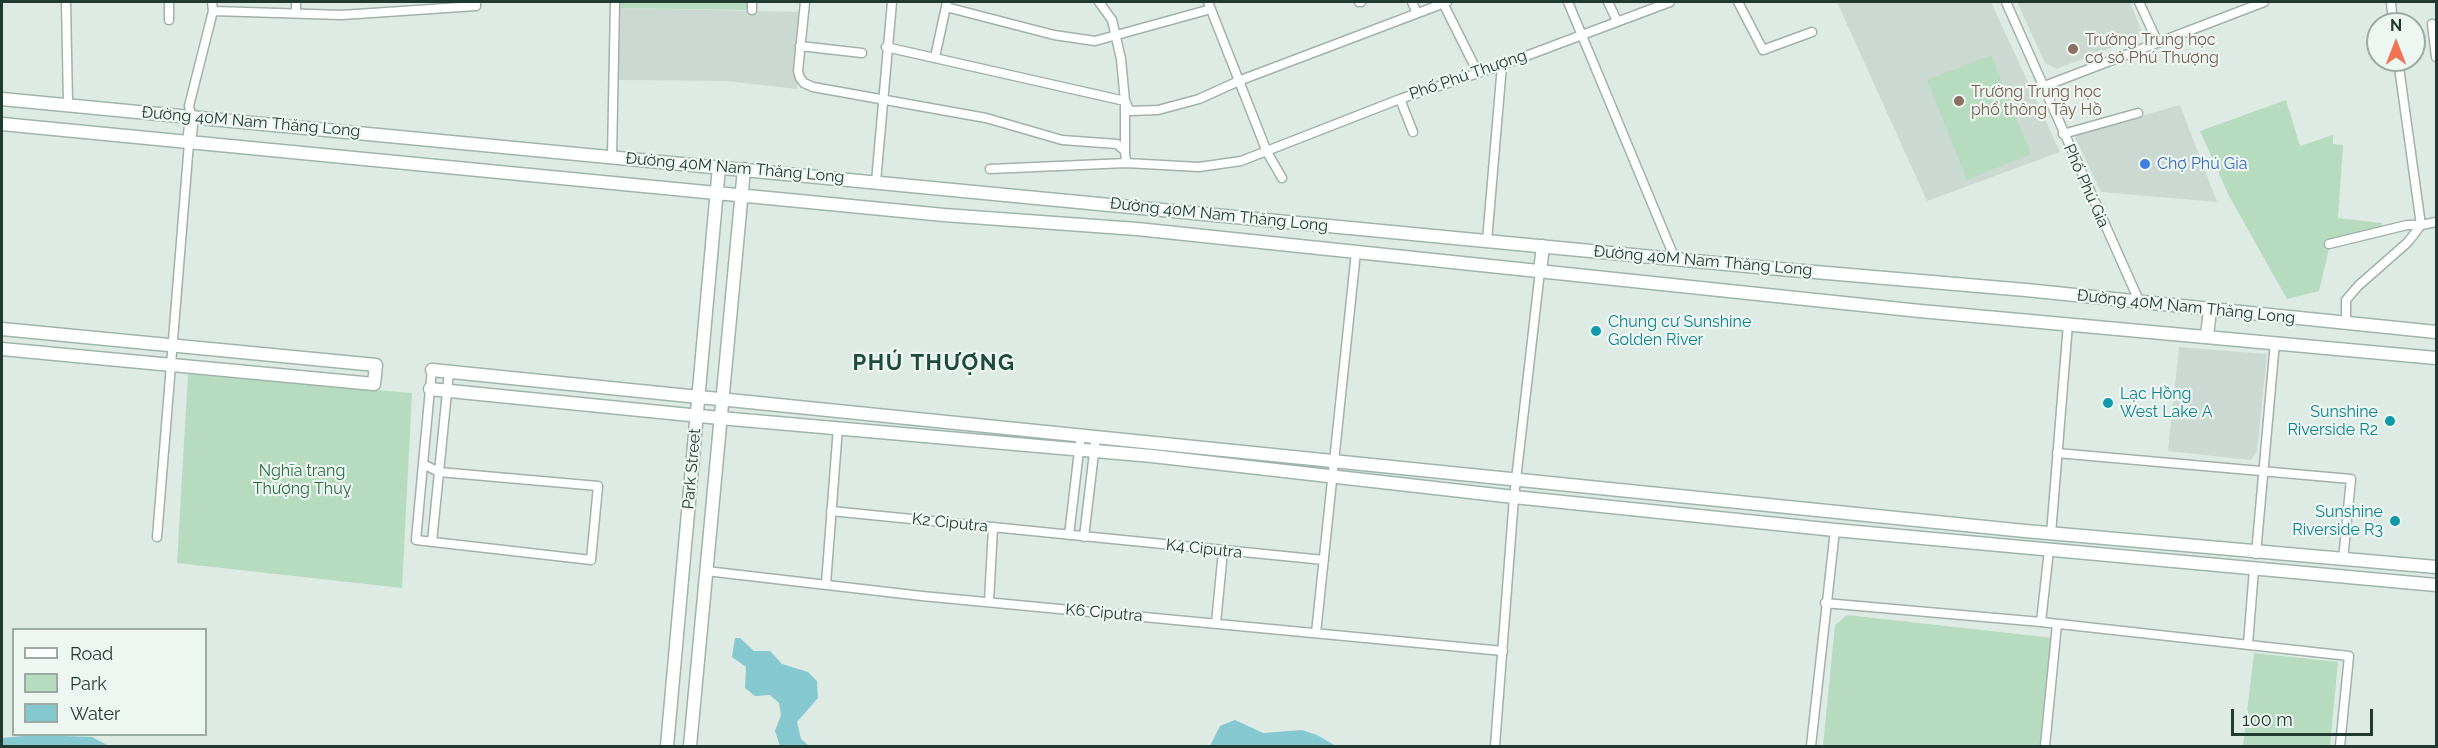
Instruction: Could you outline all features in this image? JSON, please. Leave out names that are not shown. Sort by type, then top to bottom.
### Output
[{"type":"street","points":[[66,2],[68,104]]},
{"type":"street","points":[[169,2],[169,20]]},
{"type":"street","points":[[296,2],[296,13]]},
{"type":"street","points":[[372,2],[372,13]]},
{"type":"street","points":[[157,537],[192,117],[189,106],[213,6],[296,13],[372,13],[476,6],[476,2]]},
{"type":"street","points":[[612,156],[615,2]]},
{"type":"street","points":[[805,2],[798,71],[804,83],[813,87],[986,118],[1062,140],[1117,144],[1125,151]]},
{"type":"street","points":[[876,182],[886,47],[892,2]]},
{"type":"street","points":[[1099,2],[1112,20],[1121,59],[1125,101],[1126,163]]},
{"type":"street","points":[[1412,2],[1417,13]]},
{"type":"street","points":[[1125,101],[1130,111],[1158,110],[1199,99],[1241,80],[1445,2],[1478,73]]},
{"type":"street","points":[[1568,2],[1675,259]]},
{"type":"street","points":[[1608,2],[1617,21]]},
{"type":"street","name":"Phố Phú Thượng","points":[[990,169],[1126,163],[1199,167],[1241,161],[1400,99],[1502,65],[1670,2]]},
{"type":"street","points":[[1738,2],[1763,50],[1812,32]]},
{"type":"street","name":"Phố Phú Gia","points":[[2006,2],[2140,303]]},
{"type":"street","points":[[2139,2],[2157,41]]},
{"type":"street","points":[[2042,87],[2157,41],[2264,2]]},
{"type":"street","points":[[935,57],[946,4],[1054,35],[1095,41],[1210,5],[1267,152],[1282,178]]},
{"type":"street","points":[[2432,24],[2436,57]]},
{"type":"street","points":[[800,46],[862,53]]},
{"type":"street","points":[[886,47],[1125,101]]},
{"type":"street","points":[[1486,241],[1502,65]]},
{"type":"street","points":[[2346,323],[2346,300],[2380,265],[2408,242],[2421,225],[2400,72]]},
{"type":"street","name":"Đường 40M Nam Thăng Long","points":[[2,99],[1675,259],[2026,290],[2436,332]]},
{"type":"street","points":[[1400,99],[1413,132]]},
{"type":"street","points":[[2063,134],[2139,113]]},
{"type":"street","name":"Đường 40M Nam Thăng Long","points":[[2,124],[944,215],[1137,229],[2068,324],[2436,358]]},
{"type":"street","name":"Park Street","points":[[667,747],[719,167]]},
{"type":"street","name":"Park Street","points":[[690,747],[744,169]]},
{"type":"street","points":[[2329,244],[2407,225],[2436,222]]},
{"type":"street","points":[[1495,747],[1514,498],[1544,246]]},
{"type":"street","points":[[1316,633],[1336,460],[1356,252]]},
{"type":"street","points":[[2207,336],[2210,310]]},
{"type":"street","points":[[2041,622],[2051,534],[2068,324]]},
{"type":"street","points":[[2,329],[376,364],[374,384],[2,349]]},
{"type":"street","points":[[2248,644],[2275,342]]},
{"type":"street","points":[[423,464],[439,472],[598,486],[591,560],[416,540],[423,464],[430,389],[432,370],[1081,434],[1836,513],[2256,554],[2436,567]]},
{"type":"street","points":[[432,542],[449,372]]},
{"type":"street","points":[[430,389],[1334,475],[1514,498],[1835,530],[2436,585]]},
{"type":"street","points":[[826,584],[838,427]]},
{"type":"street","points":[[1069,535],[1081,434]]},
{"type":"street","points":[[1084,537],[1096,436]]},
{"type":"street","points":[[2056,453],[2351,479],[2343,560]]},
{"type":"street","points":[[692,476],[715,478]]},
{"type":"street","name":"K2 Ciputra","points":[[831,511],[1084,537]]},
{"type":"street","points":[[1811,747],[1836,513]]},
{"type":"street","points":[[989,602],[993,528]]},
{"type":"street","name":"K4 Ciputra","points":[[1084,537],[1324,560]]},
{"type":"street","points":[[1216,623],[1223,551]]},
{"type":"street","name":"K6 Ciputra","points":[[706,571],[989,602],[1503,651]]},
{"type":"street","points":[[1825,603],[2041,622],[2349,656],[2340,747]]},
{"type":"street","points":[[2045,747],[2057,624]]},
{"type":"shaded area","name":"Trường Trung học phổ thông Tây Hồ","points":[[1837,2],[1991,2],[2060,152],[1927,201]]},
{"type":"shaded area","name":"Trường Trung học cơ sở Phú Thượng","points":[[2017,2],[2130,2],[2143,35],[2057,69],[2045,63]]},
{"type":"shaded area","points":[[616,8],[804,12],[797,89],[726,81],[614,80]]},
{"type":"shaded area","name":"Chợ Phú Gia","points":[[2180,105],[2217,202],[2101,192],[2074,135]]},
{"type":"shaded area","points":[[2179,347],[2267,354],[2257,451],[2251,460],[2168,451]]},
{"type":"green space","points":[[616,2],[752,2],[752,10],[616,8]]},
{"type":"green space","points":[[1991,55],[2031,154],[1967,180],[1927,80]]},
{"type":"green space","points":[[2286,100],[2300,146],[2333,135],[2333,144],[2343,145],[2338,218],[2382,223],[2381,231],[2330,244],[2319,291],[2287,299],[2229,196],[2200,131]]},
{"type":"green space","name":"Nghĩa trang Thượng Thuỵ","points":[[188,374],[412,393],[402,588],[177,563]]},
{"type":"green space","points":[[1847,615],[2054,638],[2042,746],[1823,746],[1835,625]]},
{"type":"green space","points":[[2254,653],[2338,662],[2330,746],[2243,746]]},
{"type":"water","points":[[735,638],[740,638],[754,651],[770,651],[782,664],[808,672],[817,681],[818,698],[797,722],[801,739],[809,746],[780,746],[775,731],[781,715],[779,703],[770,695],[755,696],[745,688],[746,667],[732,657]]},
{"type":"water","points":[[1235,720],[1263,733],[1302,730],[1317,735],[1336,746],[1210,746],[1220,726]]},
{"type":"water","points":[[92,737],[109,746],[2,746],[2,738]]},
{"type":"place","name":"Trường Trung học cơ sở Phú Thượng","points":[[2073,49]]},
{"type":"place","name":"Trường Trung học phổ thông Tây Hồ","points":[[1959,101]]},
{"type":"place","name":"Chợ Phú Gia","points":[[2145,164]]},
{"type":"place","name":"Chung cư Sunshine Golden River","points":[[1596,331]]},
{"type":"place","name":"Lạc Hồng West Lake A","points":[[2108,403]]},
{"type":"place","name":"Sunshine Riverside R2","points":[[2390,421]]},
{"type":"place","name":"Sunshine Riverside R3","points":[[2395,521]]},
{"type":"district","name":"PHÚ THƯỢNG","points":[[934,363]]}]
